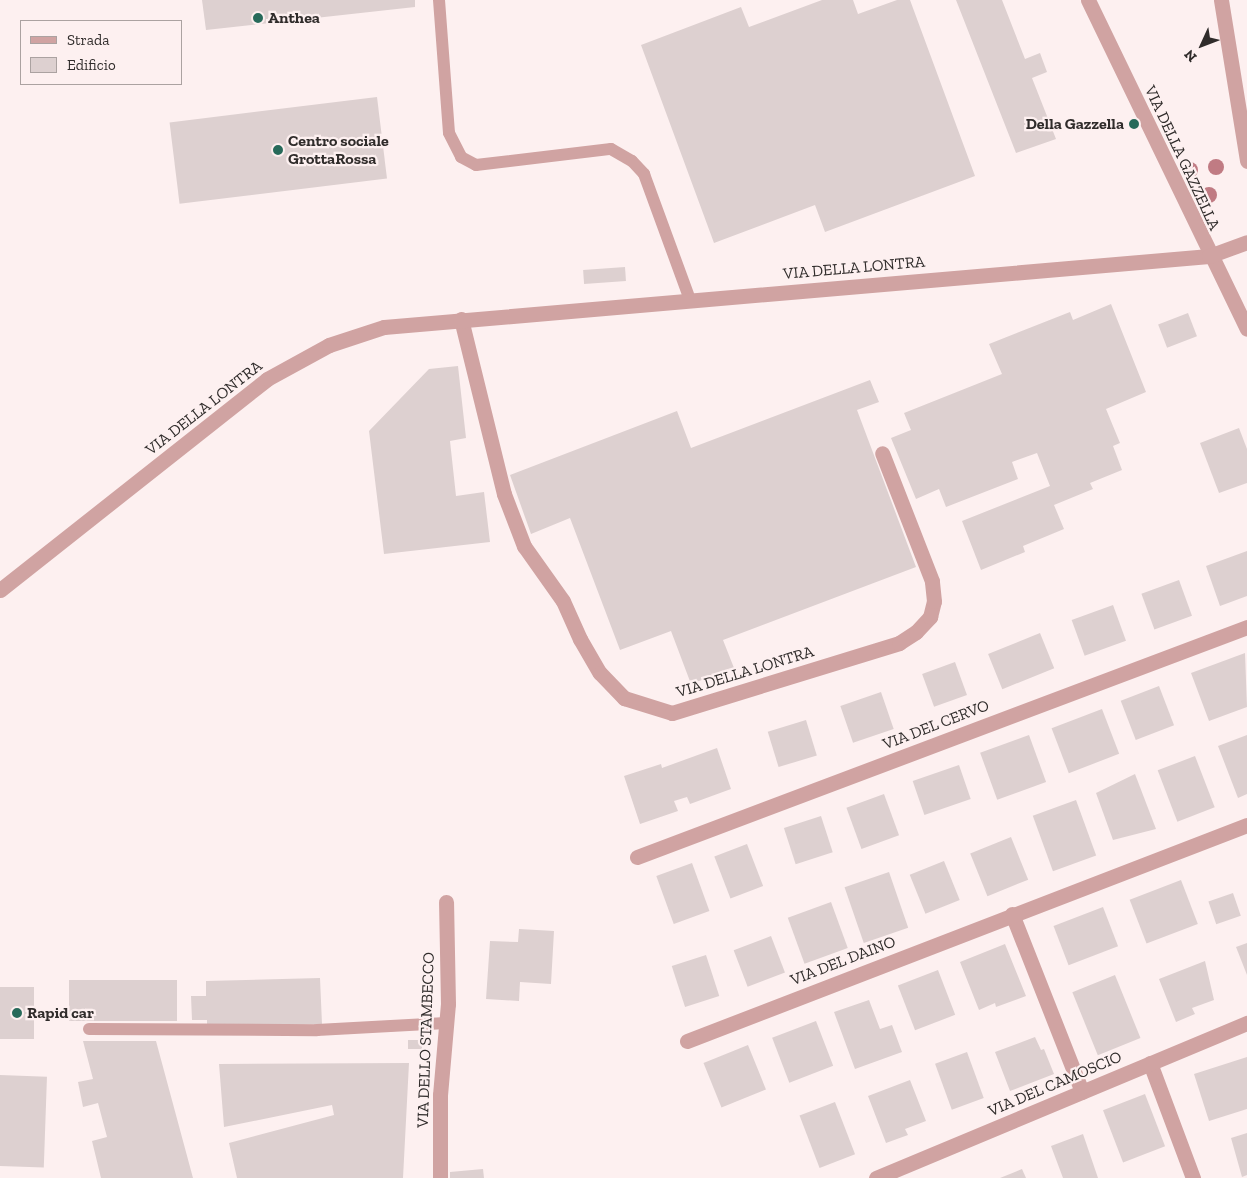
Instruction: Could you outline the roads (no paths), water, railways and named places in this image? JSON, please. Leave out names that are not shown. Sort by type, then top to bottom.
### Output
[{"type":"street","name":"VIA DELLA GAZZELLA","points":[[1088,0],[1209,256],[1247,329]]},
{"type":"street","points":[[1221,0],[1247,161]]},
{"type":"street","name":"VIA DELLA LONTRA","points":[[0,590],[267,379],[329,345],[384,327],[1209,256],[1247,242]]},
{"type":"street","name":"VIA DELLA LONTRA","points":[[461,319],[504,494],[524,546],[562,602],[580,640],[600,673],[624,698],[672,713],[899,643],[916,632],[930,617],[934,601],[932,581],[882,453]]},
{"type":"street","name":"VIA DEL CERVO","points":[[636,857],[1247,627]]},
{"type":"street","name":"VIA DEL DAINO","points":[[687,1041],[1247,824]]},
{"type":"street","name":"VIA DELLO STAMBECCO","points":[[440,1178],[440,1096],[446,1023],[446,902]]},
{"type":"street","points":[[1012,914],[1082,1092]]},
{"type":"street","name":"VIA DEL CAMOSCIO","points":[[876,1178],[1247,1023]]},
{"type":"street","points":[[1150,1063],[1193,1178]]},
{"type":"lane","points":[[439,0],[449,133],[461,157],[476,165],[611,149],[632,161],[644,174],[690,300]]},
{"type":"lane","points":[[89,1029],[317,1030],[446,1023]]},
{"type":"place","name":"Anthea","points":[[258,18]]},
{"type":"place","name":"Della Gazzella","points":[[1134,124]]},
{"type":"place","name":"Centro sociale GrottaRossa","points":[[278,150]]},
{"type":"place","name":"Rapid car","points":[[17,1013]]}]
